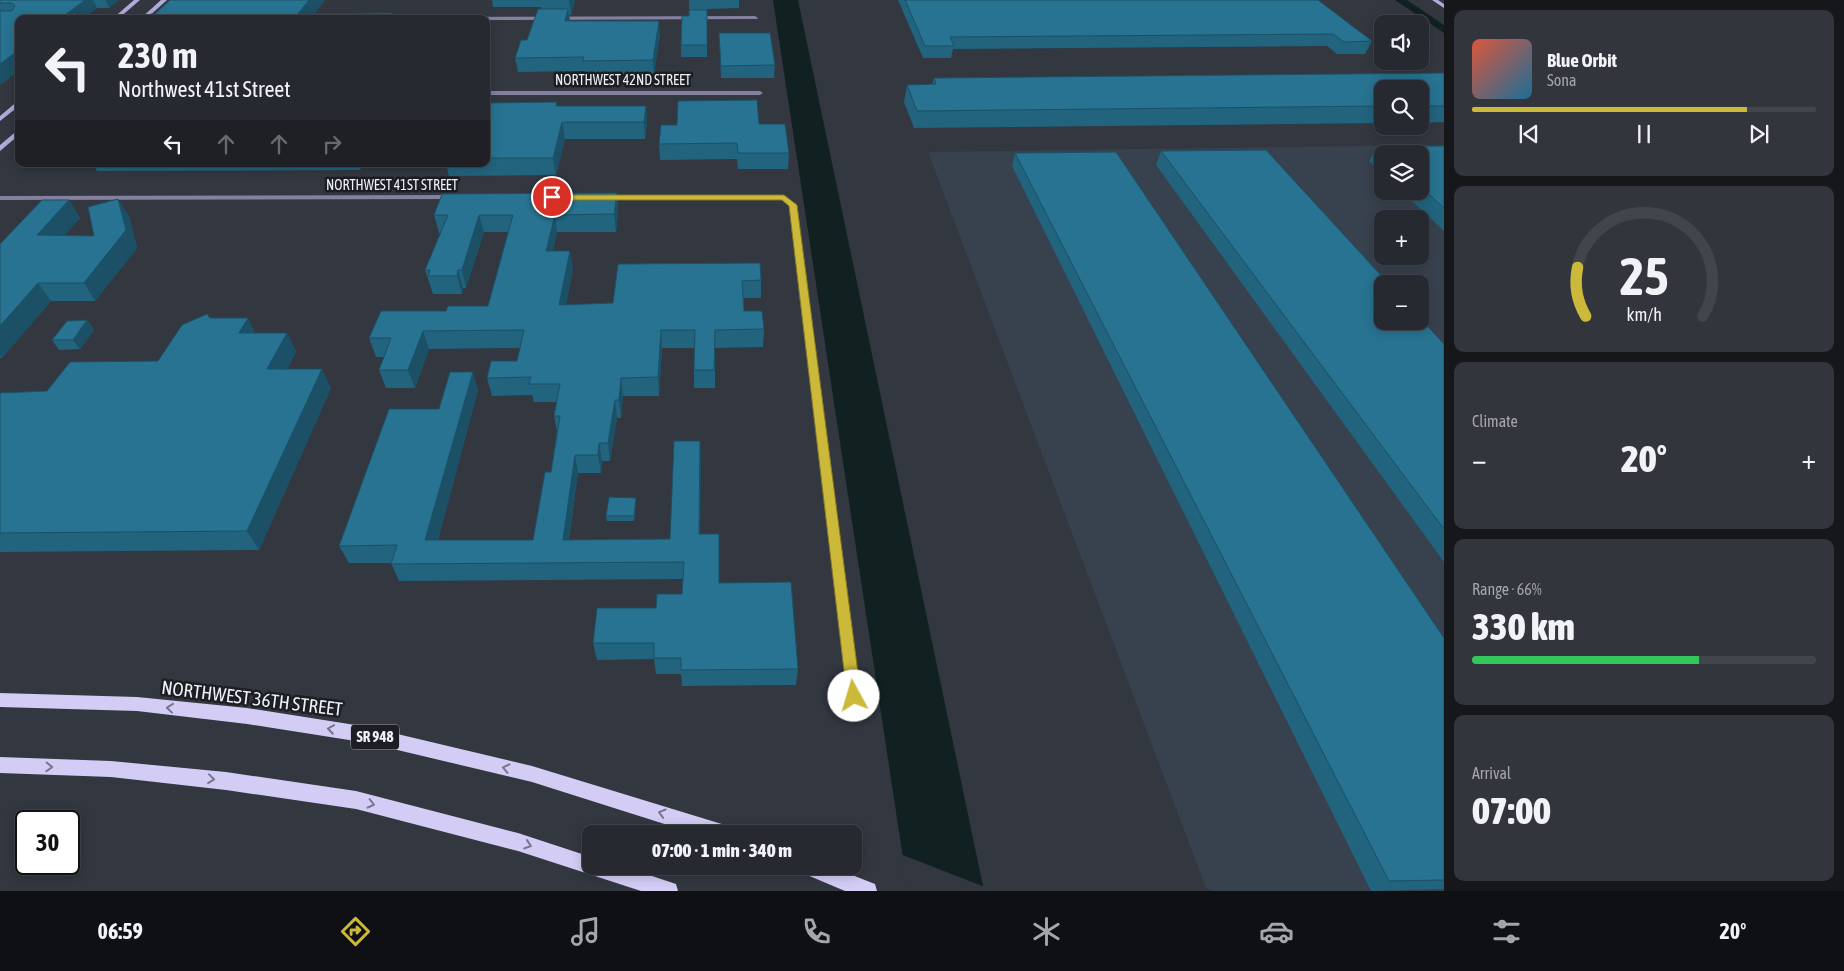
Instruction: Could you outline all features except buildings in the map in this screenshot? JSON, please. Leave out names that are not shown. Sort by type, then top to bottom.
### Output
[{"type":"main road","points":[[120,15],[138,0]]},
{"type":"main road","points":[[147,15],[164,0]]},
{"type":"main road","points":[[1434,0],[1444,6]]},
{"type":"main road","points":[[0,119],[15,106]]},
{"type":"main road","points":[[0,148],[15,135]]},
{"type":"main road","name":"NORTHWEST 36TH STREET","points":[[0,700],[137,704],[247,716],[368,735],[532,774],[696,825]]},
{"type":"main road","points":[[0,765],[112,769],[207,779],[356,800],[518,842],[582,863]]},
{"type":"main road","points":[[620,875],[669,891]]},
{"type":"main road","points":[[828,875],[868,891]]},
{"type":"street","points":[[490,19],[755,18]]},
{"type":"street","name":"NORTHWEST 42ND STREET","points":[[490,93],[760,93]]},
{"type":"street","name":"NORTHWEST 41ST STREET","points":[[0,198],[467,197]]},
{"type":"street","points":[[596,198],[784,198],[793,205],[854,696]]},
{"type":"shaded area","points":[[773,0],[798,0],[984,891],[908,891]]},
{"type":"shaded area","points":[[1429,145],[1444,145],[1444,891],[1213,891],[1206,888],[928,152],[1374,146],[1374,200],[1429,200]]},
{"type":"pier","points":[[900,854],[985,887],[986,891],[906,891]]},
{"type":"waterway","points":[[1400,0],[1444,30]]},
{"type":"route","points":[[552,197],[784,198],[793,205],[854,696]]}]
